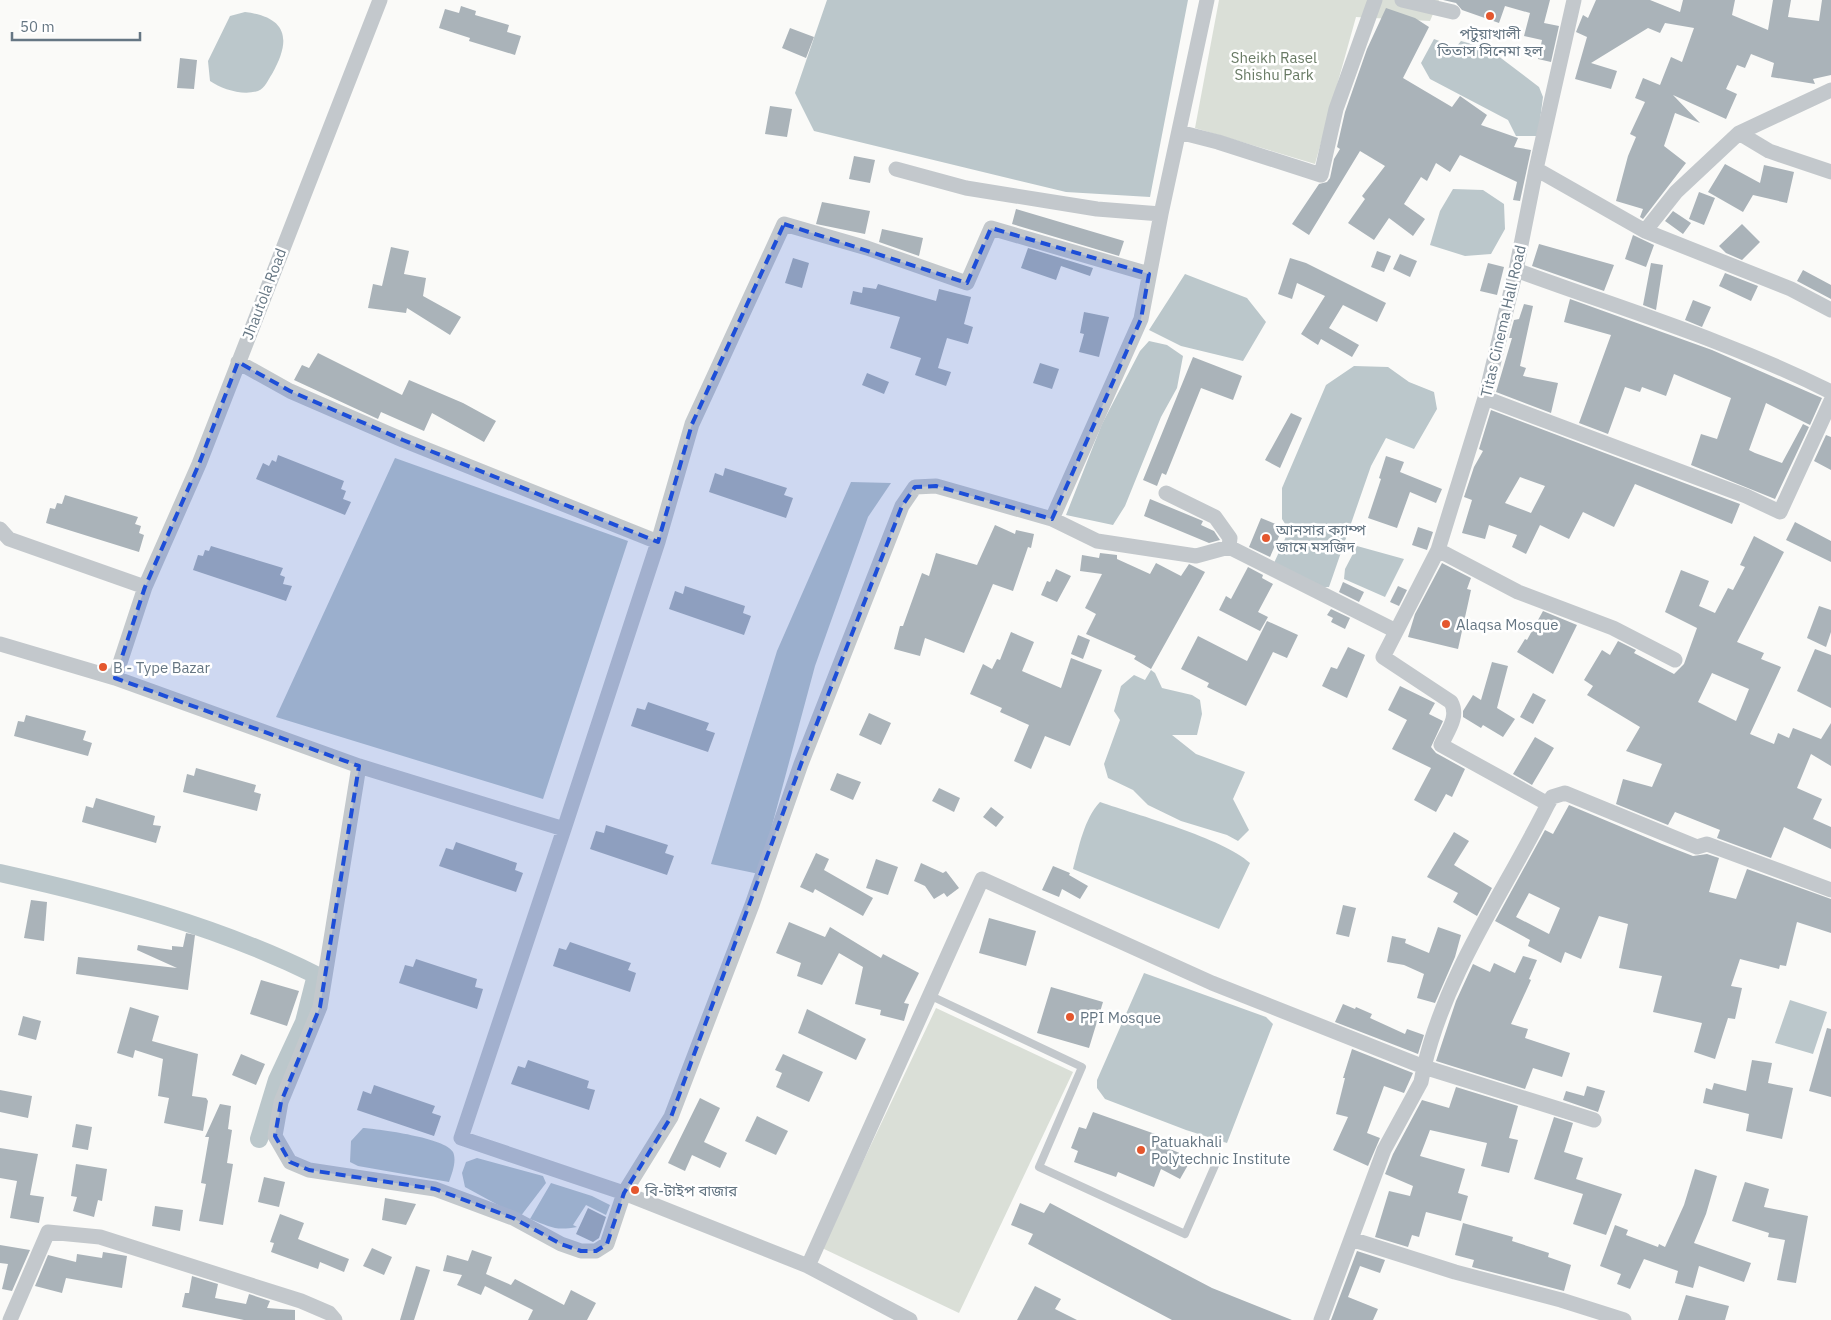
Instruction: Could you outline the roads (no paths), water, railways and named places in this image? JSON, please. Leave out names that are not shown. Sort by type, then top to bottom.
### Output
[{"type":"street","name":"Jhautola Road","points":[[115,678],[144,587],[199,464],[380,0]]},
{"type":"street","points":[[1052,519],[1141,319],[1161,214],[1207,0]]},
{"type":"street","points":[[1179,132],[1218,142],[1321,175],[1336,109],[1375,0]]},
{"type":"street","points":[[1402,0],[1453,12]]},
{"type":"street","name":"Titas Cinema Hall Road","points":[[1548,804],[1441,744],[1454,717],[1454,709],[1450,702],[1382,657],[1438,550],[1485,398],[1516,270],[1536,169],[1574,0]]},
{"type":"street","points":[[1645,231],[1676,192],[1739,133],[1831,90]]},
{"type":"street","points":[[1739,133],[1769,151],[1831,172]]},
{"type":"street","points":[[896,169],[966,188],[1097,209],[1161,214]]},
{"type":"street","points":[[1536,169],[1645,231],[1791,289],[1831,310]]},
{"type":"street","points":[[910,1320],[808,1266],[624,1193],[461,1138],[658,542],[692,424],[784,224],[867,248],[968,283],[991,228],[1149,274]]},
{"type":"street","points":[[1516,270],[1699,335],[1798,375],[1831,392]]},
{"type":"street","points":[[238,362],[290,391],[403,440],[658,542]]},
{"type":"street","points":[[1485,398],[1746,496],[1780,512],[1831,401]]},
{"type":"street","points":[[359,766],[320,1007],[282,1102],[275,1136],[290,1162],[309,1170],[435,1190],[513,1218],[561,1244],[581,1251],[596,1251],[607,1244],[624,1193],[671,1117],[752,905],[808,747],[902,506],[915,486],[936,486],[1052,519],[1097,541],[1196,556],[1229,547],[1396,631]]},
{"type":"street","points":[[1166,493],[1215,517],[1230,538],[1229,547]]},
{"type":"street","points":[[0,529],[9,539],[144,587]]},
{"type":"street","points":[[1438,550],[1518,592],[1613,628],[1676,660]]},
{"type":"street","points":[[0,644],[115,678],[359,766],[564,829]]},
{"type":"street","points":[[1320,1320],[1384,1150],[1421,1082],[1432,1033],[1460,965],[1528,844],[1552,797],[1564,793],[1697,846],[1707,844],[1831,890]]},
{"type":"street","points":[[808,1266],[982,879],[1212,983],[1424,1067],[1594,1120]]},
{"type":"street","points":[[10,1320],[48,1232],[100,1237],[301,1301],[329,1313],[335,1320]]},
{"type":"street","points":[[1351,1239],[1455,1272],[1561,1300],[1624,1320]]},
{"type":"lane","points":[[929,995],[1082,1067],[1040,1167],[1185,1234],[1217,1161]]},
{"type":"waterway","points":[[0,873],[81,892],[161,915],[240,942],[316,975],[304,1022],[277,1080],[259,1139]]},
{"type":"place","name":"পটুয়াখালী তিতাস সিনেমা হল","points":[[1490,16]]},
{"type":"place","name":"আনসার ক্যাম্প জামে মসজিদ","points":[[1266,538]]},
{"type":"place","name":"Alaqsa Mosque","points":[[1446,624]]},
{"type":"place","name":"B - Type Bazar","points":[[103,667]]},
{"type":"place","name":"PPI Mosque","points":[[1070,1017]]},
{"type":"place","name":"Patuakhali Polytechnic Institute","points":[[1141,1150]]},
{"type":"place","name":"বি-টাইপ বাজার","points":[[635,1190]]},
{"type":"park label","name":"Sheikh Rasel Shishu Park","points":[[1274,66]]}]
